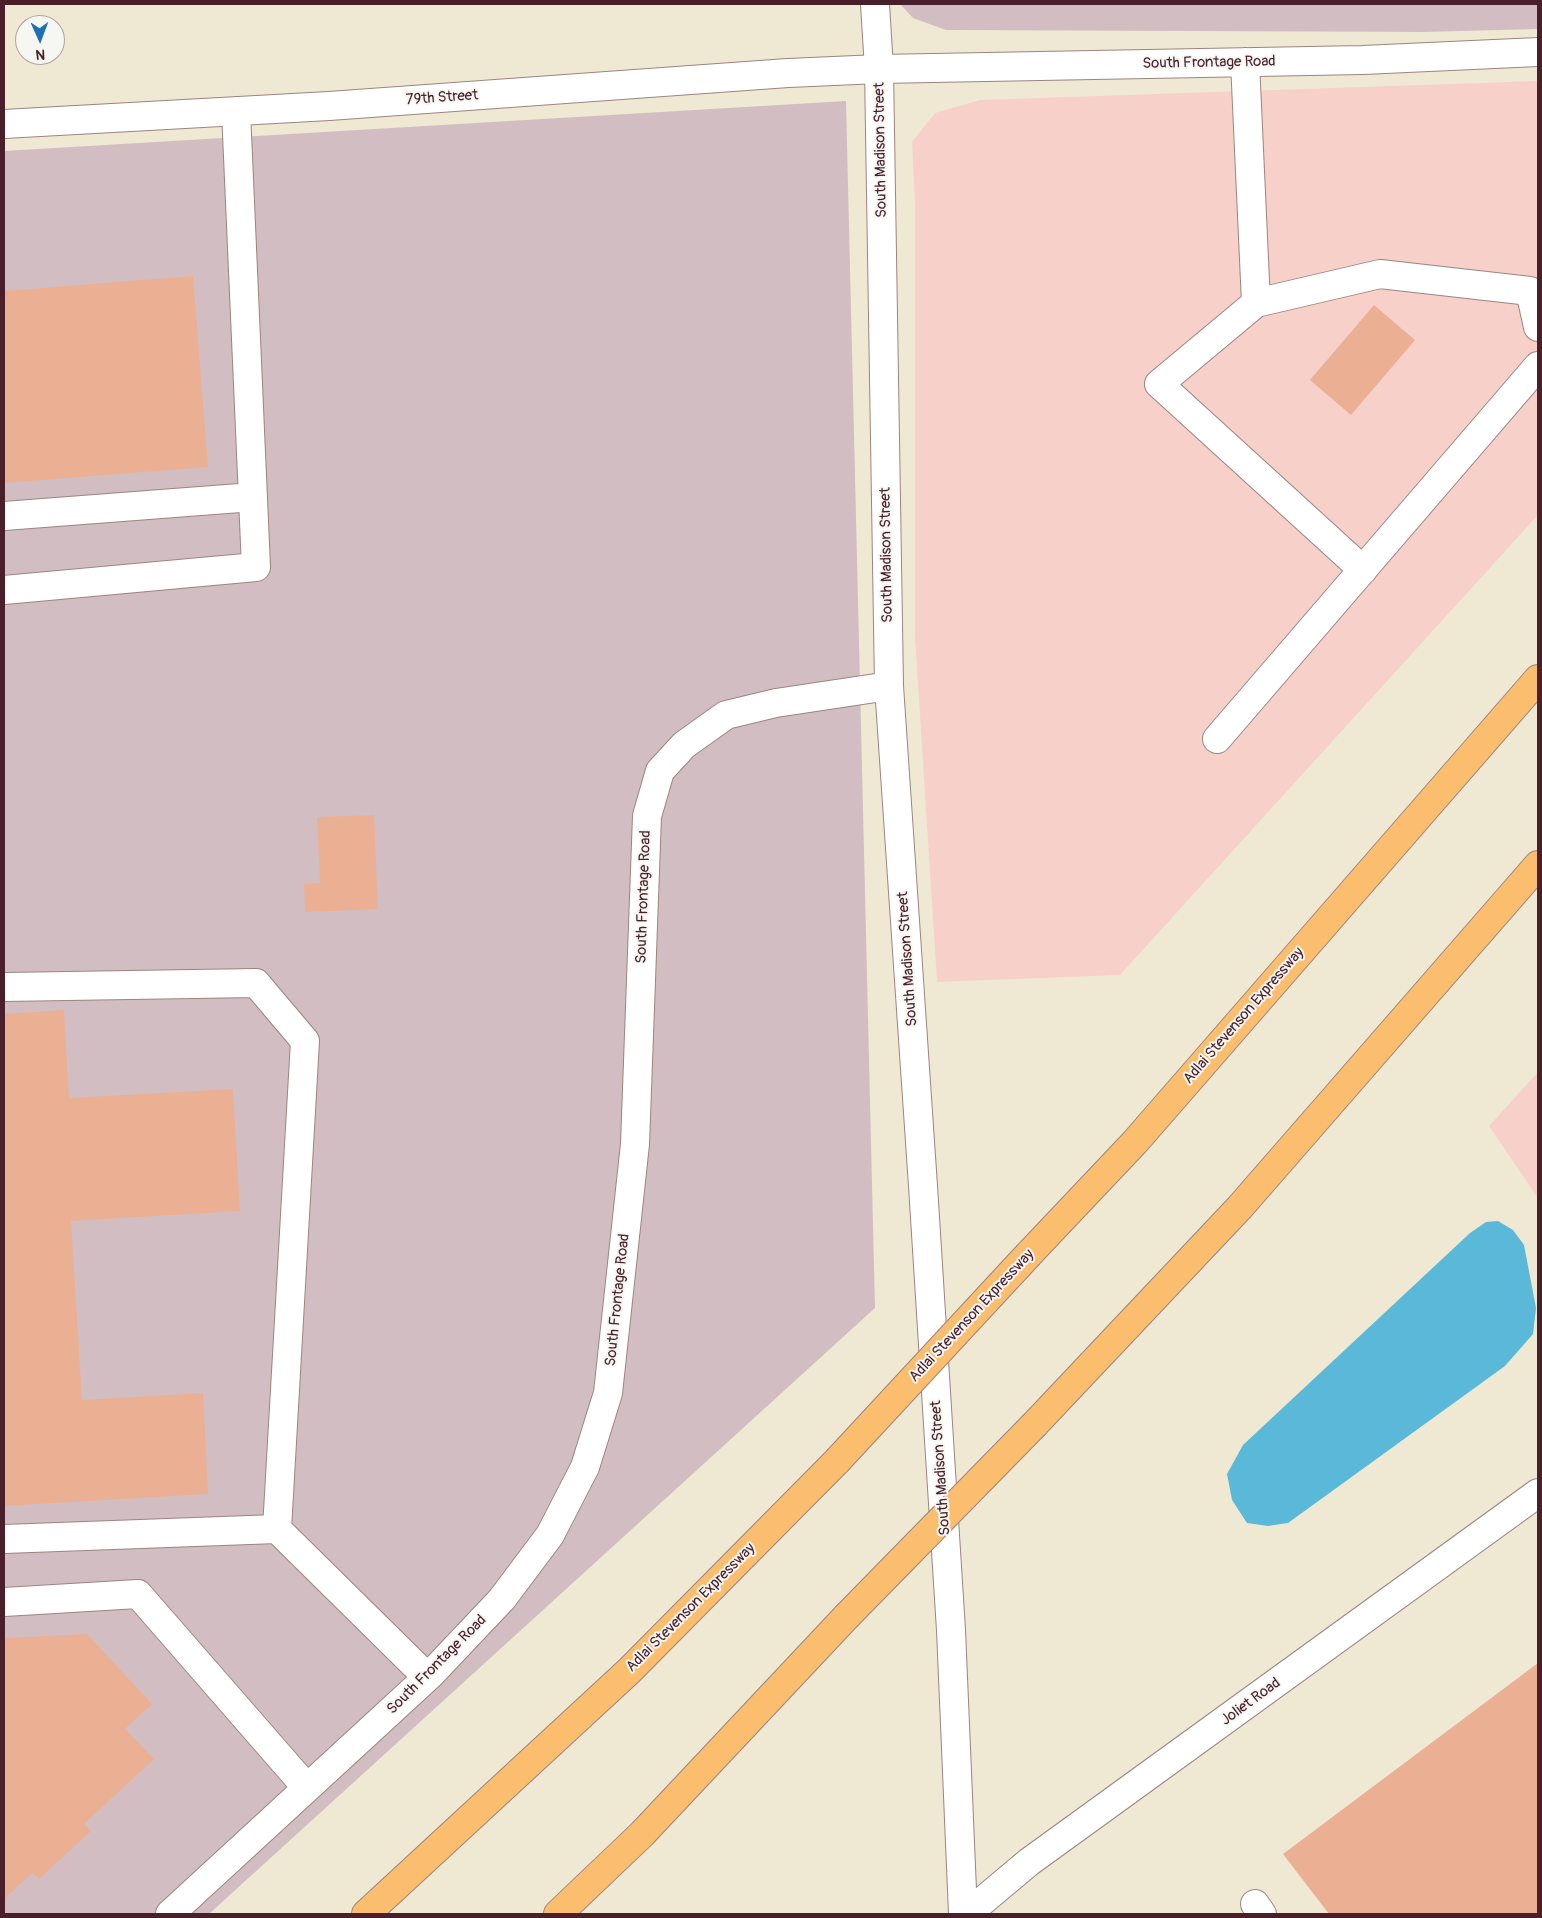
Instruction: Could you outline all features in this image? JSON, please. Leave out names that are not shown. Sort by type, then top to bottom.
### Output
[{"type":"highway","name":"Adlai Stevenson Expressway","points":[[366,1914],[628,1671],[837,1462],[1135,1142],[1538,679]]},
{"type":"highway","points":[[558,1914],[642,1834],[846,1617],[1035,1424],[1240,1207],[1538,865]]},
{"type":"street","name":"South Madison Street","points":[[875,4],[879,68],[889,686],[923,1176],[965,1914]]},
{"type":"street","name":"South Frontage Road","points":[[879,68],[1362,60],[1538,52]]},
{"type":"street","points":[[1245,62],[1256,303]]},
{"type":"street","name":"79th Street","points":[[4,124],[339,106],[879,68]]},
{"type":"street","points":[[4,590],[256,567],[236,111]]},
{"type":"street","points":[[1363,570],[1159,384],[1256,303],[1380,274],[1530,291],[1538,328]]},
{"type":"street","points":[[1217,739],[1538,366]]},
{"type":"street","points":[[4,516],[253,497]]},
{"type":"street","name":"South Frontage Road","points":[[170,1914],[427,1677],[502,1599],[550,1535],[585,1467],[608,1394],[635,1144],[647,816],[660,771],[684,745],[726,715],[776,703],[889,686]]},
{"type":"street","points":[[4,987],[256,983],[305,1041],[277,1529]]},
{"type":"street","name":"Joliet Road","points":[[965,1914],[1029,1862],[1538,1493]]},
{"type":"street","points":[[4,1539],[277,1529],[427,1677]]},
{"type":"street","points":[[4,1602],[138,1594],[307,1788]]},
{"type":"shaded area","points":[[900,4],[1538,4],[1538,29],[1423,32],[946,30],[913,18]]},
{"type":"shaded area","points":[[1538,81],[1538,515],[1120,975],[937,982],[915,637],[915,203],[912,142],[935,113],[980,100]]},
{"type":"shaded area","points":[[846,101],[875,1308],[209,1914],[4,1914],[4,151]]},
{"type":"shaded area","points":[[1538,1072],[1538,1198],[1489,1126]]},
{"type":"water","points":[[1498,1221],[1513,1230],[1524,1245],[1536,1308],[1533,1334],[1505,1366],[1288,1523],[1268,1526],[1247,1523],[1232,1500],[1227,1474],[1243,1445],[1470,1233],[1486,1222]]},
{"type":"building","points":[[193,276],[208,467],[4,483],[4,291]]},
{"type":"building","points":[[1374,305],[1415,340],[1351,415],[1310,380]]},
{"type":"building","points":[[374,815],[378,909],[305,912],[304,884],[320,883],[317,817]]},
{"type":"building","points":[[64,1010],[69,1098],[233,1089],[240,1211],[71,1221],[82,1400],[203,1393],[208,1494],[4,1506],[4,1014]]},
{"type":"building","points":[[87,1634],[152,1704],[125,1729],[154,1759],[84,1824],[91,1831],[39,1879],[32,1873],[4,1899],[4,1638]]},
{"type":"building","points":[[1538,1663],[1538,1914],[1329,1914],[1283,1854]]}]
